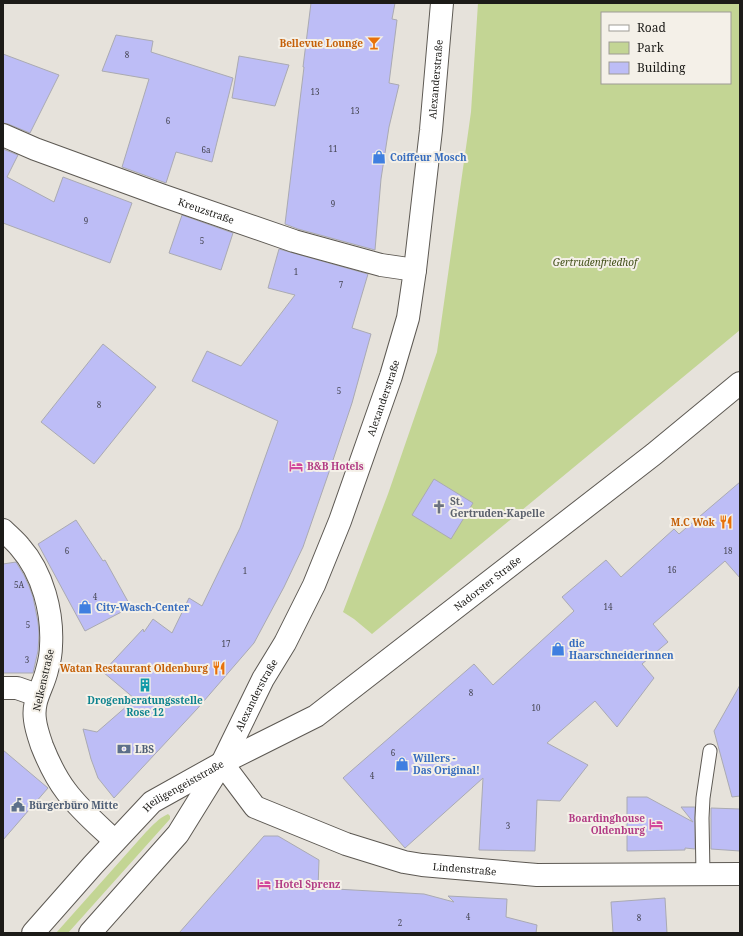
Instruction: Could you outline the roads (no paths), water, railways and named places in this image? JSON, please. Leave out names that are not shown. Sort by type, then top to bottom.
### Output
[{"type":"street","name":"Alexanderstraße","points":[[222,763],[263,679],[285,643],[314,585],[340,521],[391,376],[408,318],[431,130],[442,3]]},
{"type":"street","name":"Kreuzstraße","points":[[3,135],[35,149],[161,195],[294,240],[381,265],[415,270]]},
{"type":"street","name":"Nadorster Straße","points":[[222,763],[316,716],[654,454],[740,383]]},
{"type":"street","name":"Nelkenstraße","points":[[3,530],[21,548],[33,566],[42,585],[47,603],[50,621],[51,647],[46,672],[37,695],[34,709],[34,719],[37,732],[49,764],[65,791],[115,841]]},
{"type":"street","points":[[3,688],[17,688],[37,695]]},
{"type":"street","name":"Heiligengeiststraße","points":[[33,933],[152,802],[222,763]]},
{"type":"street","name":"Heiligengeiststraße","points":[[90,933],[178,834],[222,763]]},
{"type":"street","name":"Lindenstraße","points":[[222,763],[255,807],[346,844],[404,862],[422,865],[537,875],[740,874]]},
{"type":"lane","points":[[703,874],[703,798],[710,751]]},
{"type":"place","name":"Bellevue Lounge","points":[[374,43]]},
{"type":"place","name":"Coiffeur Mosch","points":[[379,157]]},
{"type":"place","name":"B&B Hotels","points":[[296,466]]},
{"type":"place","name":"St. Gertruden-Kapelle","points":[[439,507]]},
{"type":"place","name":"M.C Wok","points":[[726,522]]},
{"type":"place","name":"City-Wasch-Center","points":[[85,607]]},
{"type":"place","name":"die Haarschneiderinnen","points":[[558,649]]},
{"type":"place","name":"Watan Restaurant Oldenburg","points":[[219,668]]},
{"type":"place","name":"Drogenberatungsstelle Rose 12","points":[[145,685]]},
{"type":"place","name":"LBS","points":[[124,749]]},
{"type":"place","name":"Willers - Das Original!","points":[[402,764]]},
{"type":"place","name":"Bürgerbüro Mitte","points":[[18,805]]},
{"type":"place","name":"Boardinghouse Oldenburg","points":[[656,824]]},
{"type":"place","name":"Hotel Sprenz","points":[[264,884]]},
{"type":"park label","name":"Gertrudenfriedhof","points":[[595,262]]}]
